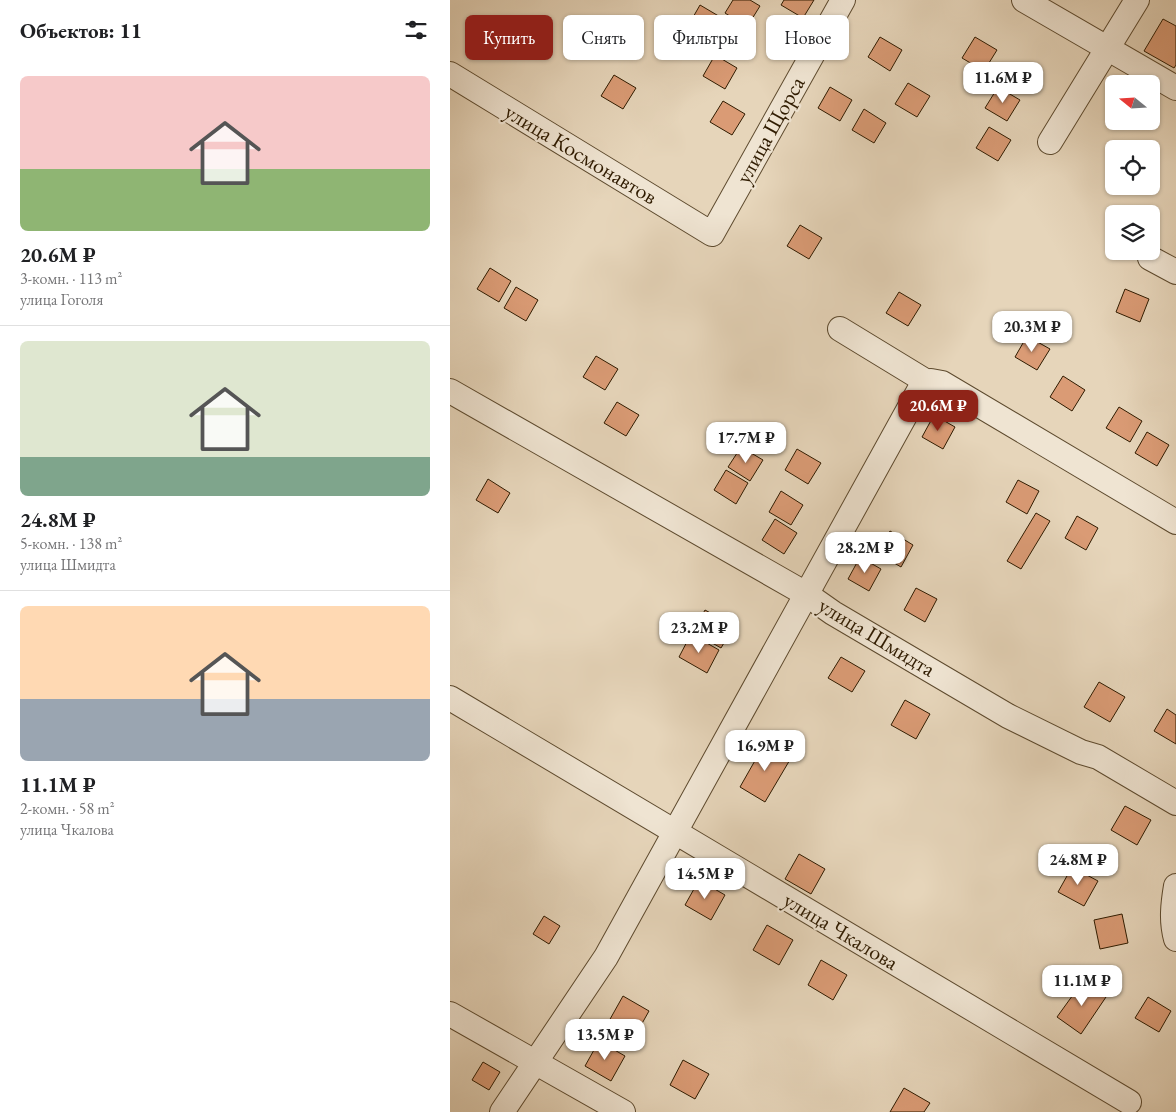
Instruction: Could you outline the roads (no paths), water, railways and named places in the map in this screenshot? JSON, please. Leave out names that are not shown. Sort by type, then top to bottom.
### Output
[{"type":"street","name":"улица Щорса","points":[[712,234],[843,0]]},
{"type":"street","points":[[1024,0],[1176,88]]},
{"type":"street","points":[[1050,142],[1138,0]]},
{"type":"street","name":"улица Космонавтов","points":[[450,74],[712,234]]},
{"type":"street","points":[[1154,260],[1176,272]]},
{"type":"street","points":[[840,329],[1176,522]]},
{"type":"street","points":[[502,1112],[606,957],[922,385],[934,383]]},
{"type":"street","name":"улица Шмидта","points":[[450,391],[806,594],[833,613],[1008,716],[1081,752],[1098,757],[1176,803]]},
{"type":"street","name":"улица Чкалова","points":[[450,698],[1129,1102]]},
{"type":"street","points":[[1176,886],[1172,905],[1176,939]]},
{"type":"street","points":[[450,1014],[623,1112]]}]
